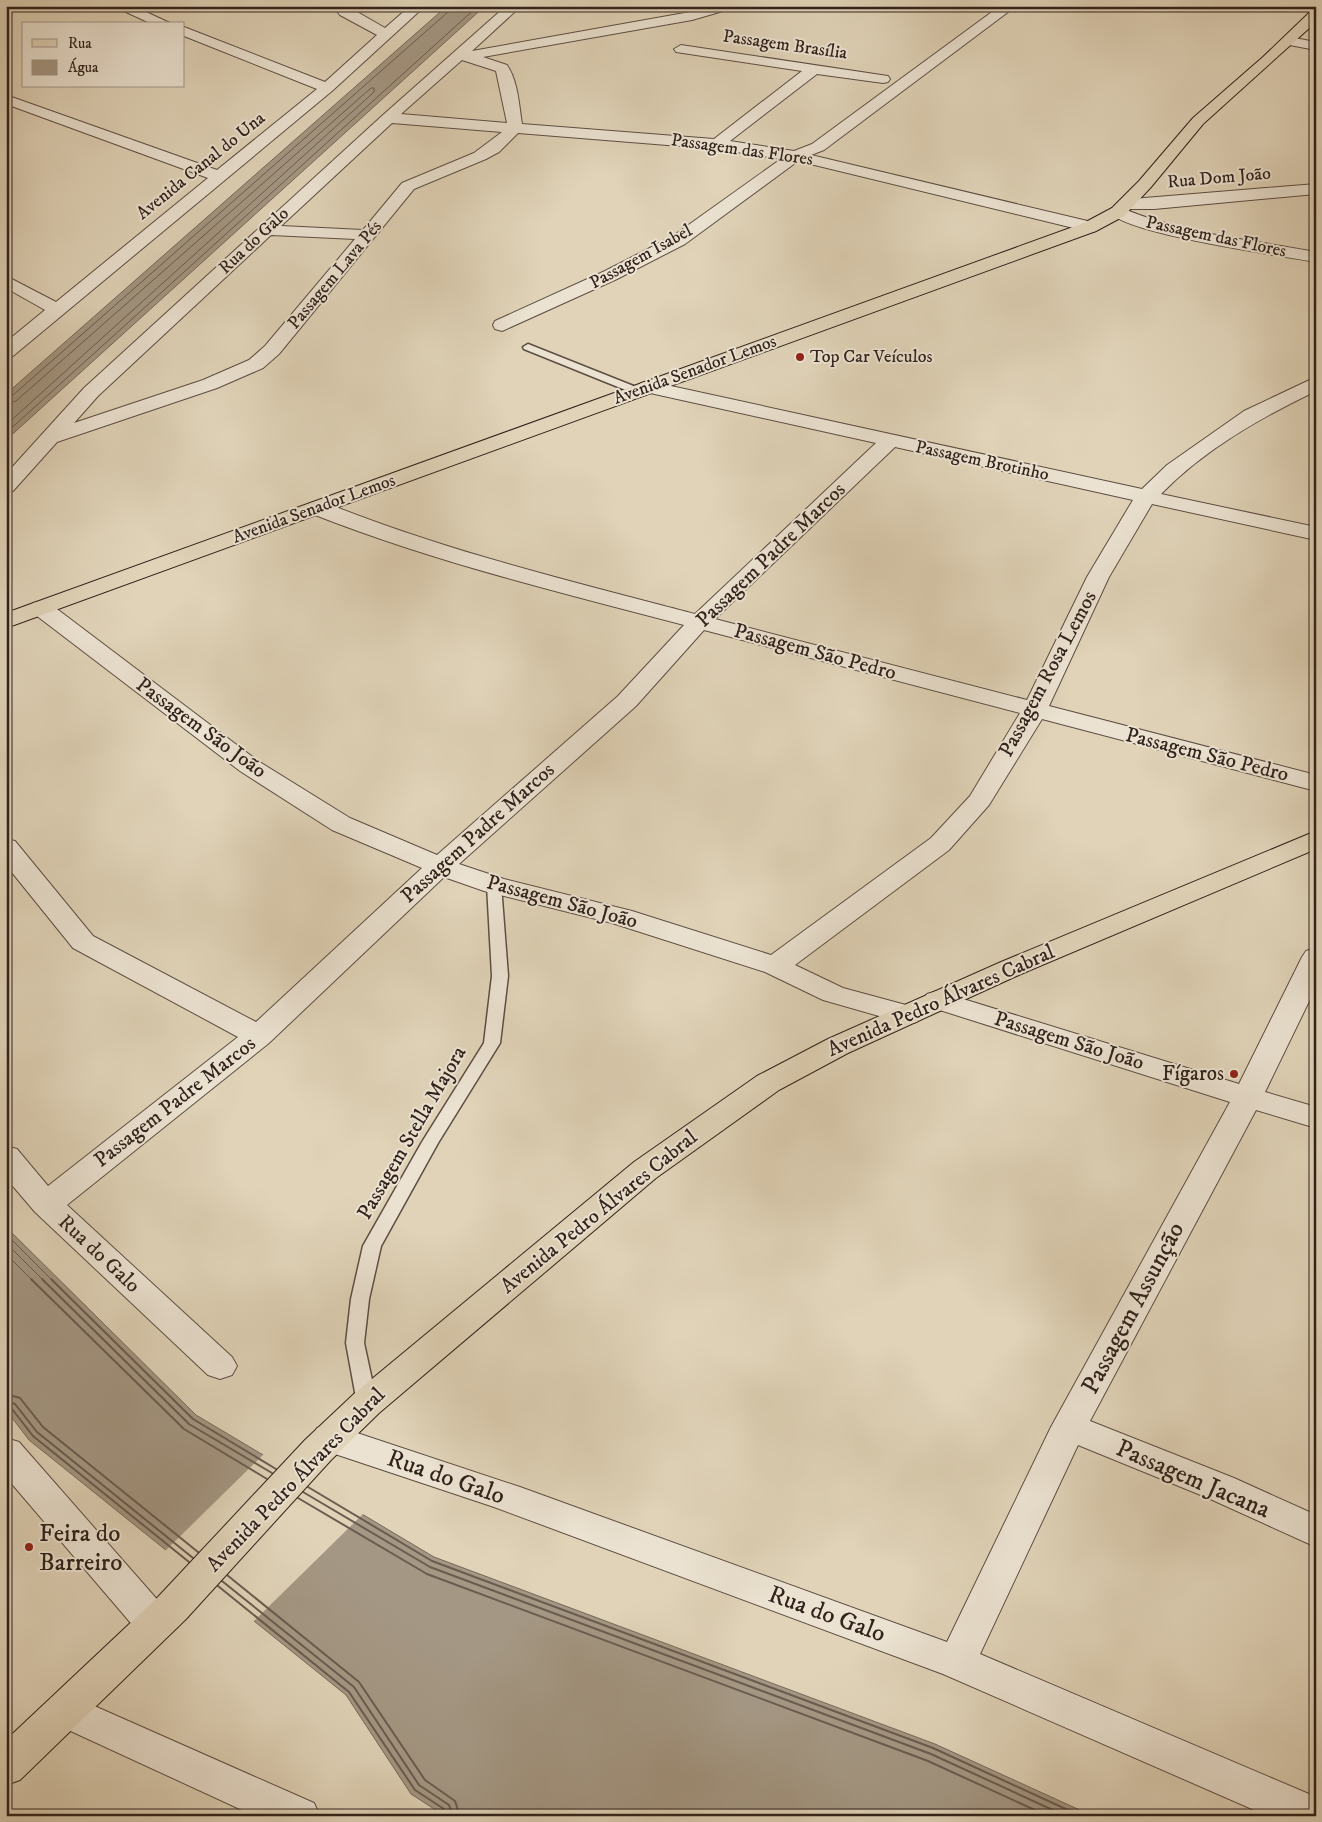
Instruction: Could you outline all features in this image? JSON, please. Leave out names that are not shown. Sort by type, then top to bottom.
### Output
[{"type":"main road","name":"Avenida Senador Lemos","points":[[6,621],[1090,227],[1122,208],[1198,121],[1316,14]]},
{"type":"main road","name":"Avenida Pedro Álvares Cabral","points":[[6,1767],[163,1616],[324,1444],[367,1403],[645,1170],[768,1083],[838,1046],[937,1000],[1316,839]]},
{"type":"street","points":[[120,6],[160,22]]},
{"type":"street","points":[[340,6],[345,12],[385,34]]},
{"type":"street","name":"Avenida Canal do Una","points":[[6,352],[327,88],[418,6]]},
{"type":"street","name":"Rua do Galo","points":[[6,487],[91,392],[388,118],[464,56],[514,6]]},
{"type":"street","points":[[464,56],[692,16],[725,6]]},
{"type":"street","points":[[930,46],[986,6]]},
{"type":"street","name":"Passagem Isabel","points":[[502,326],[611,275],[679,240],[795,156],[818,147],[1009,6]]},
{"type":"street","points":[[185,31],[327,88]]},
{"type":"street","points":[[1289,40],[1316,46]]},
{"type":"street","name":"Passagem Brasília","points":[[681,49],[883,79]]},
{"type":"street","points":[[464,56],[502,68],[506,76],[515,126]]},
{"type":"street","points":[[717,144],[815,68]]},
{"type":"street","points":[[867,92],[899,68]]},
{"type":"street","points":[[6,99],[220,176]]},
{"type":"street","name":"Passagem Isabel","points":[[795,156],[797,147],[852,104]]},
{"type":"street","name":"Passagem das Flores","points":[[388,118],[515,126],[717,144],[795,156],[1090,227]]},
{"type":"street","name":"Passagem Lava Pés","points":[[51,438],[210,384],[256,364],[272,350],[369,236],[408,186],[489,153],[506,140],[515,126]]},
{"type":"street","name":"Rua Dom João","points":[[1122,208],[1316,189]]},
{"type":"street","name":"Passagem das Flores","points":[[1122,208],[1141,222],[1176,231],[1316,257]]},
{"type":"street","points":[[266,230],[369,236]]},
{"type":"street","points":[[6,281],[58,310]]},
{"type":"street","name":"Passagem Rosa Lemos","points":[[775,966],[940,844],[980,800],[1034,711],[1098,577],[1146,496],[1174,469],[1251,415],[1315,383]]},
{"type":"street","name":"Passagem Brotinho","points":[[642,389],[1316,534]]},
{"type":"street","name":"Passagem Padre Marcos","points":[[46,1204],[259,1036],[440,866],[627,701],[699,622],[890,441]]},
{"type":"street","name":"Passagem São Pedro","points":[[318,508],[372,529],[493,568],[1034,711],[1316,783]]},
{"type":"street","name":"Passagem São João","points":[[41,608],[249,766],[341,824],[440,866],[494,885],[622,917],[775,966],[833,994],[907,1015]]},
{"type":"street","points":[[6,847],[83,942],[259,1036]]},
{"type":"street","name":"Passagem Assunção","points":[[958,1662],[1069,1427],[1248,1096],[1316,957]]},
{"type":"street","name":"Passagem São João","points":[[937,1000],[1316,1118]]},
{"type":"street","name":"Rua do Galo","points":[[6,1158],[46,1204],[220,1366]]},
{"type":"street","name":"Passagem Jacana","points":[[1069,1427],[1221,1488],[1316,1532]]},
{"type":"street","name":"Rua do Galo","points":[[324,1444],[507,1497],[958,1662],[1314,1816]]},
{"type":"street","points":[[6,1452],[163,1616]]},
{"type":"street","points":[[65,1710],[299,1816]]},
{"type":"lane","points":[[528,347],[642,389]]},
{"type":"lane","name":"Passagem Stella Majora","points":[[367,1403],[355,1343],[360,1299],[372,1246],[430,1142],[492,1043],[500,976],[494,885]]},
{"type":"water","points":[[447,6],[485,6],[6,440],[6,394]]},
{"type":"water","points":[[6,1227],[196,1415],[434,1557],[935,1744],[1093,1816],[445,1816],[411,1794],[346,1695],[29,1440],[6,1410]]},
{"type":"pier","points":[[265,1453],[364,1513],[252,1623],[164,1552]]},
{"type":"place","name":"Top Car Veículos","points":[[800,357]]},
{"type":"place","name":"Fígaros","points":[[1234,1074]]},
{"type":"place","name":"Feira do Barreiro","points":[[29,1547]]}]
